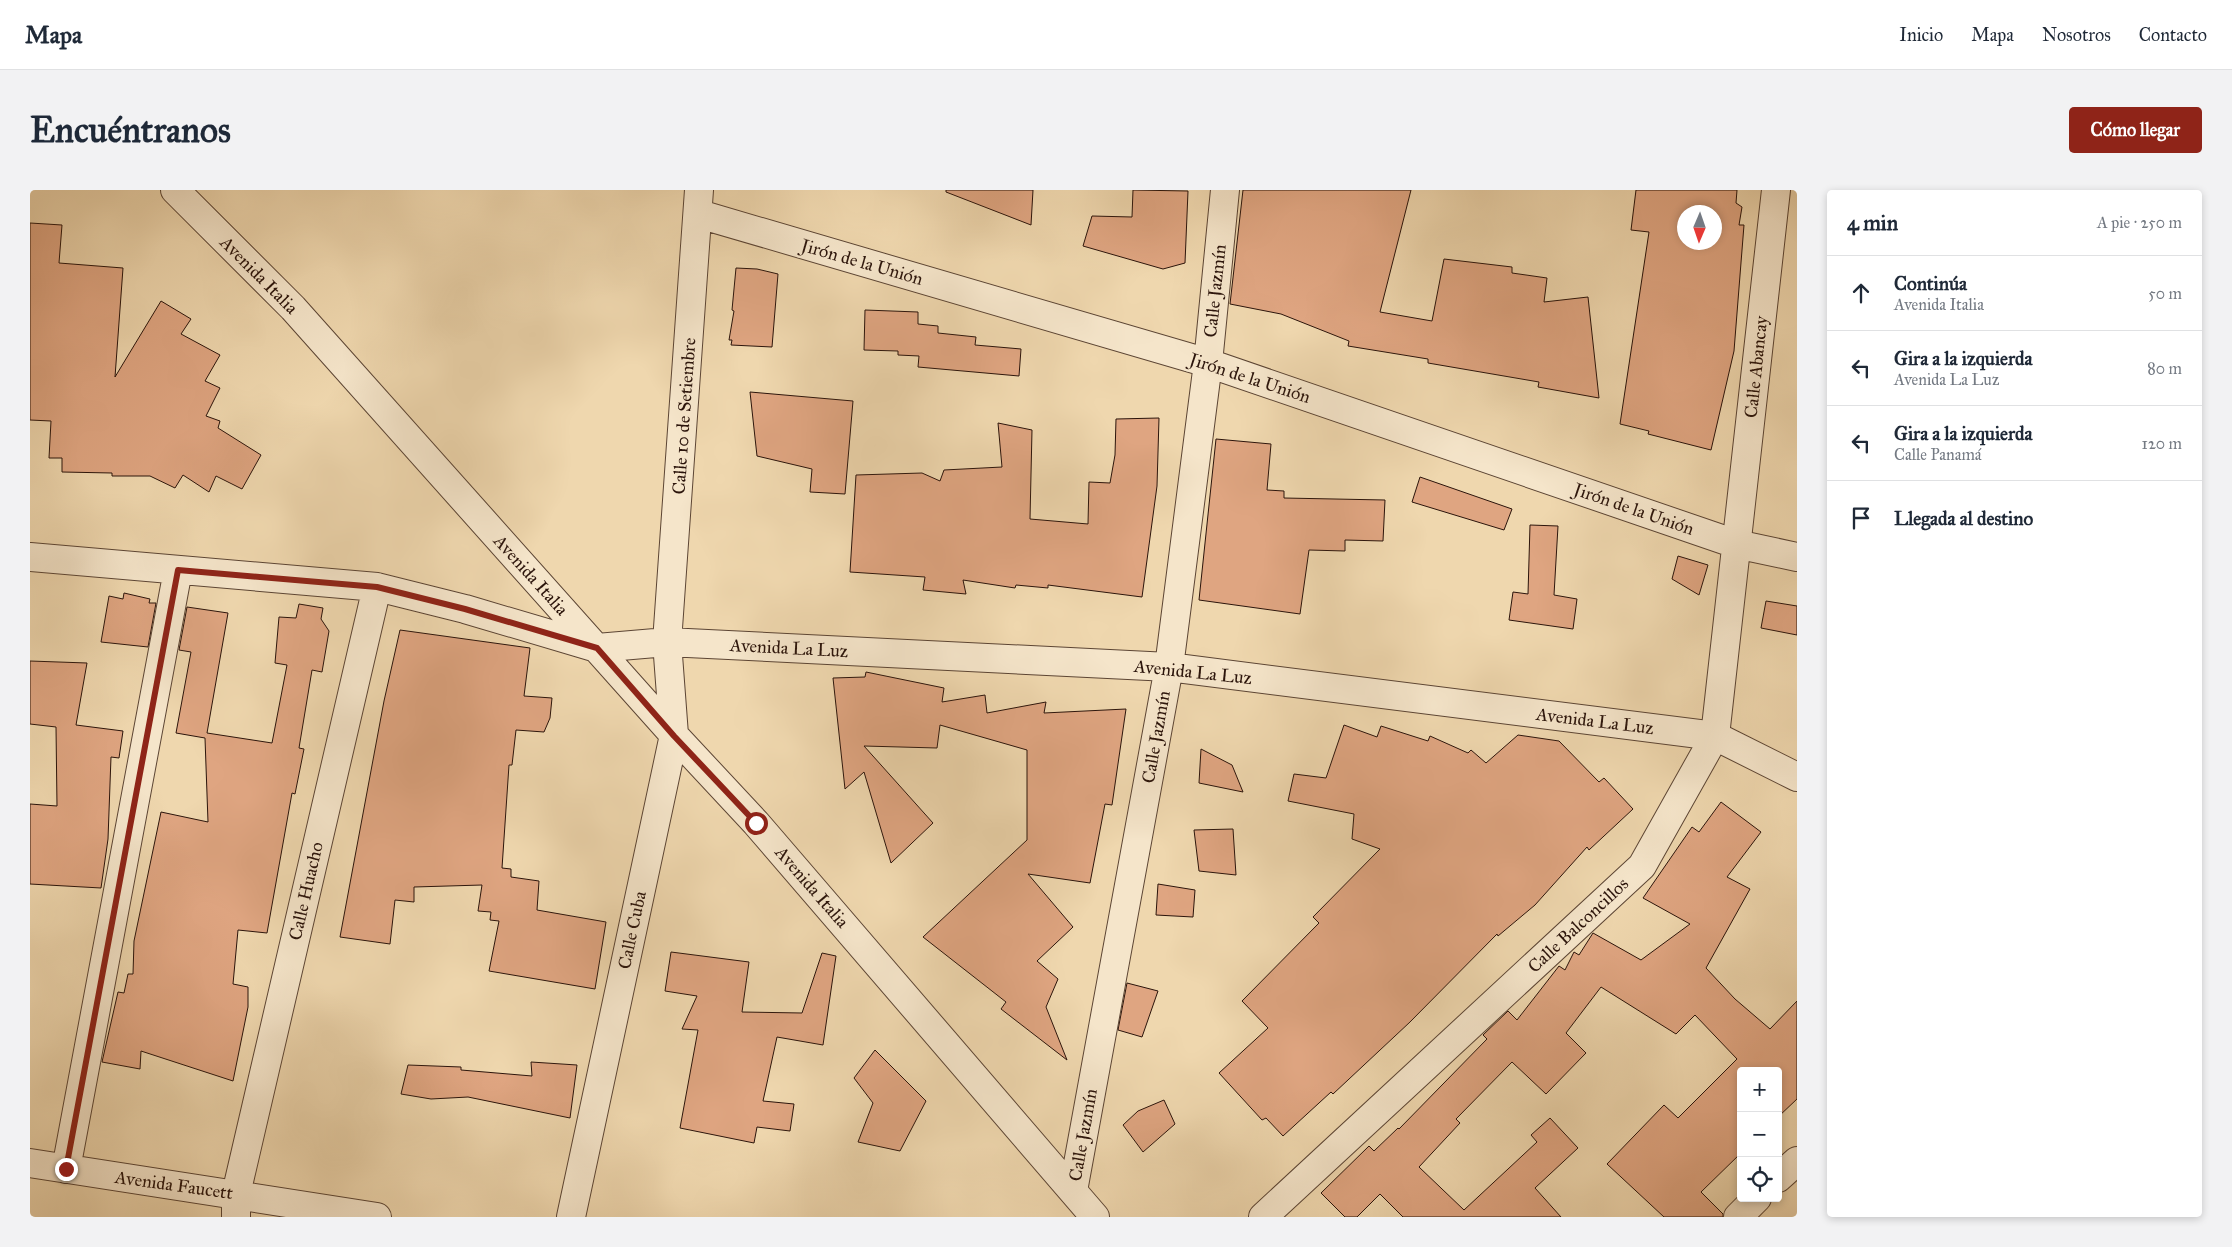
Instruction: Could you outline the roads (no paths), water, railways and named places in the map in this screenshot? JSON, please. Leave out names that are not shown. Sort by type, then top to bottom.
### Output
[{"type":"street","name":"Avenida Italia","points":[[175,190],[293,308],[674,736],[756,823],[1095,1217]]},
{"type":"street","name":"Calle Jazmín","points":[[1073,1191],[1169,667],[1208,363],[1225,190]]},
{"type":"street","name":"Calle Abancay","points":[[1736,544],[1776,190]]},
{"type":"street","name":"Jirón de la Unión","points":[[699,202],[1208,363],[1736,544],[1797,557]]},
{"type":"street","name":"Calle 10 de Setiembre","points":[[667,642],[699,202]]},
{"type":"street","name":"Calle Balconcillos","points":[[1263,1217],[1642,866],[1715,736],[1736,544]]},
{"type":"street","points":[[30,557],[377,587],[465,609],[597,648]]},
{"type":"street","points":[[66,1169],[178,570]]},
{"type":"street","name":"Calle Huacho","points":[[236,1206],[377,587]]},
{"type":"street","name":"Avenida La Luz","points":[[597,648],[667,642],[1169,667],[1715,736],[1797,777]]},
{"type":"street","name":"Calle Cuba","points":[[571,1217],[674,736],[667,642]]},
{"type":"street","points":[[1782,1174],[1797,1161]]},
{"type":"street","name":"Avenida Faucett","points":[[30,1163],[236,1206],[377,1217]]},
{"type":"street","points":[[1738,1217],[1754,1202]]}]
